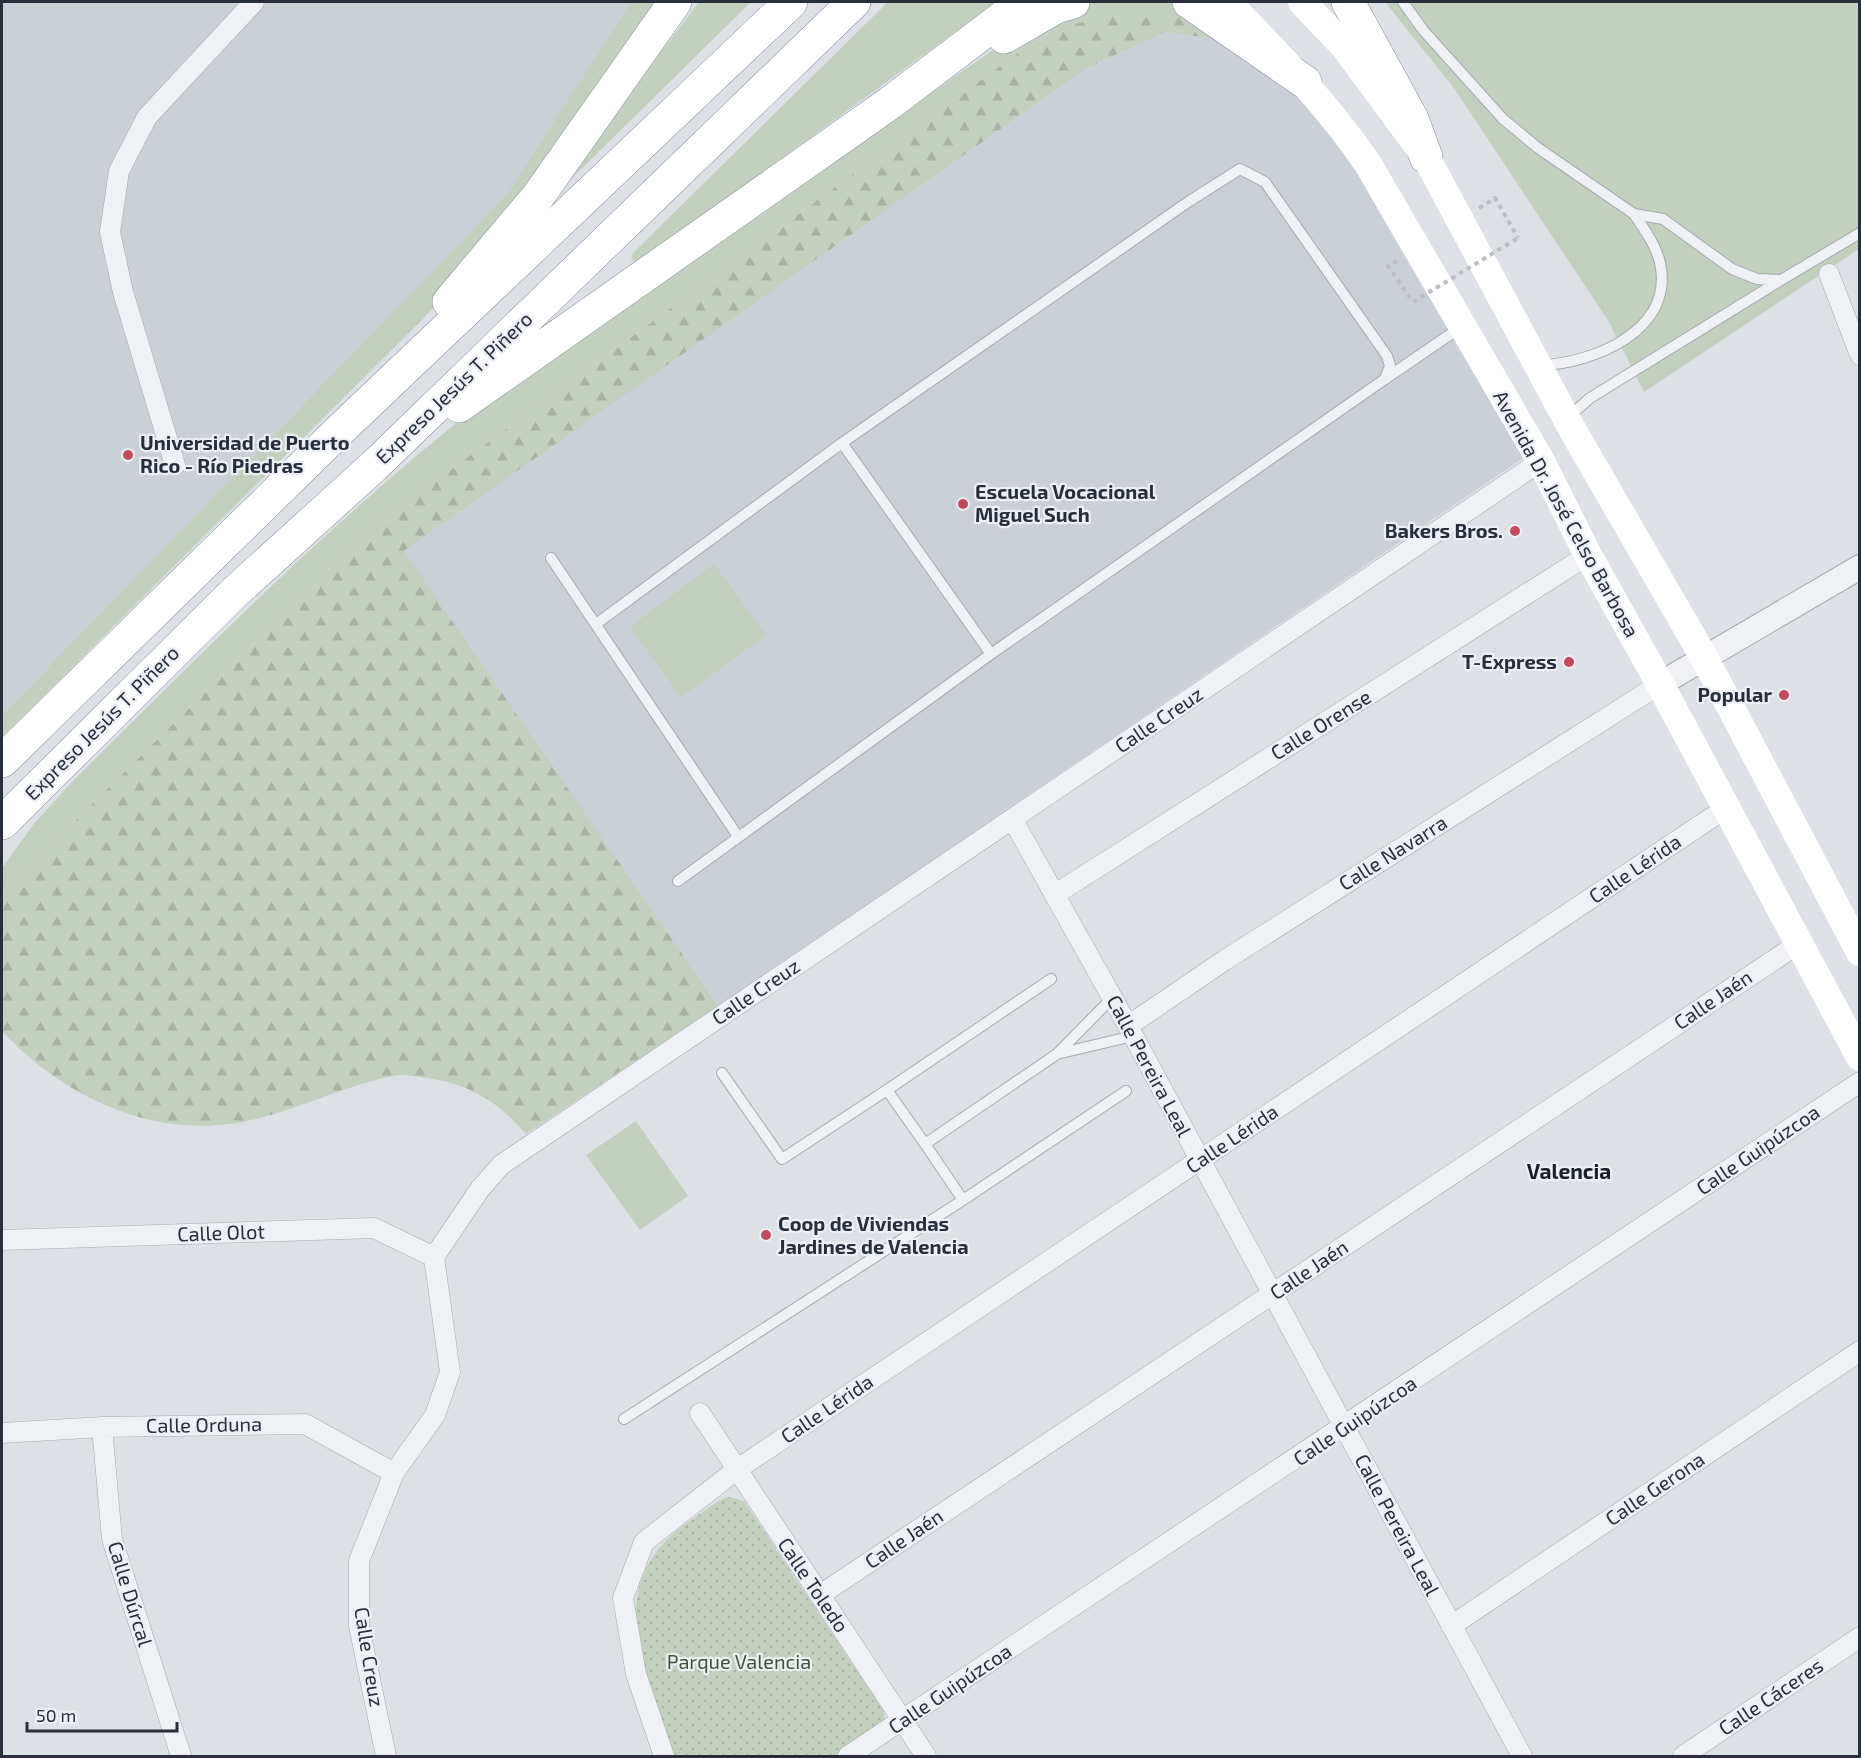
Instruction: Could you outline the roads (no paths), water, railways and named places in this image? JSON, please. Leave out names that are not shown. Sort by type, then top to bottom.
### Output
[{"type":"highway","points":[[342,428],[539,195],[675,2]]},
{"type":"highway","points":[[2,760],[342,428],[791,2]]},
{"type":"highway","name":"Expreso Jesús T. Piñero","points":[[2,824],[236,591],[374,466],[854,2]]},
{"type":"highway","points":[[374,466],[890,103],[1023,2]]},
{"type":"highway","points":[[890,103],[1056,7],[1073,2]]},
{"type":"highway","points":[[1189,2],[1305,82]]},
{"type":"highway","points":[[1348,2],[1412,119],[1426,157]]},
{"type":"main road","name":"Avenida Dr. José Celso Barbosa","points":[[1227,2],[1305,82],[1341,124],[1368,164],[1541,461],[1588,555],[1660,684],[1860,1057]]},
{"type":"main road","points":[[1302,2],[1344,46],[1426,157],[1572,429],[1705,659],[1860,952]]},
{"type":"street","points":[[175,465],[123,292],[110,232],[119,171],[147,117],[254,2]]},
{"type":"street","points":[[1829,274],[1860,355]]},
{"type":"street","name":"Calle Creuz","points":[[387,1756],[359,1626],[359,1561],[394,1473],[435,1415],[450,1372],[434,1257],[480,1189],[506,1159],[1013,820],[1541,461]]},
{"type":"street","name":"Calle Orense","points":[[1054,895],[1588,555]]},
{"type":"street","points":[[1660,684],[1860,567]]},
{"type":"street","name":"Calle Navarra","points":[[1130,1031],[1225,960],[1660,684]]},
{"type":"street","name":"Calle Lérida","points":[[664,1756],[636,1674],[623,1598],[644,1542],[736,1470],[1726,808]]},
{"type":"street","name":"Calle Pereira Leal","points":[[1013,820],[1130,1031],[1522,1756]]},
{"type":"street","name":"Calle Jaén","points":[[819,1595],[1798,944]]},
{"type":"street","name":"Calle Guipúzcoa","points":[[848,1756],[1860,1082]]},
{"type":"street","name":"Calle Olot","points":[[2,1240],[374,1228],[434,1257]]},
{"type":"street","name":"Calle Gerona","points":[[1451,1626],[1860,1352]]},
{"type":"street","name":"Calle Toledo","points":[[700,1413],[926,1756]]},
{"type":"street","name":"Calle Orduna","points":[[2,1433],[102,1427],[305,1424],[394,1473]]},
{"type":"street","name":"Calle Dúrcal","points":[[102,1427],[112,1539],[181,1756]]},
{"type":"street","name":"Calle Cáceres","points":[[1683,1756],[1860,1637]]},
{"type":"lane","points":[[1403,2],[1423,30],[1503,119],[1538,148],[1634,214],[1655,247],[1661,265],[1660,288],[1654,306],[1643,325],[1626,339],[1590,356],[1558,364],[1537,365]]},
{"type":"lane","points":[[596,624],[842,443],[1188,202],[1240,170],[1265,182],[1387,356],[1390,366],[1384,380]]},
{"type":"lane","points":[[1634,214],[1663,219],[1732,269],[1757,279],[1781,280]]},
{"type":"lane","points":[[1572,429],[1574,412],[1590,398],[1860,233]]},
{"type":"lane","points":[[678,881],[737,835],[991,654],[1461,327]]},
{"type":"lane","points":[[842,443],[991,654]]},
{"type":"lane","points":[[551,558],[737,835]]},
{"type":"lane","points":[[722,1073],[782,1159],[1051,979]]},
{"type":"lane","points":[[925,1144],[1057,1054],[1112,998]]},
{"type":"lane","points":[[1057,1054],[1130,1031]]},
{"type":"lane","points":[[887,1090],[963,1200]]},
{"type":"lane","points":[[624,1419],[963,1200],[1126,1091]]},
{"type":"place","name":"Universidad de Puerto Rico - Río Piedras","points":[[128,455]]},
{"type":"place","name":"Escuela Vocacional Miguel Such","points":[[963,504]]},
{"type":"place","name":"Bakers Bros.","points":[[1515,531]]},
{"type":"place","name":"T-Express","points":[[1569,662]]},
{"type":"place","name":"Popular","points":[[1784,695]]},
{"type":"place","name":"Coop de Viviendas Jardines de Valencia","points":[[766,1235]]},
{"type":"district","name":"Valencia","points":[[1569,1172]]},
{"type":"park label","name":"Parque Valencia","points":[[739,1662]]}]
